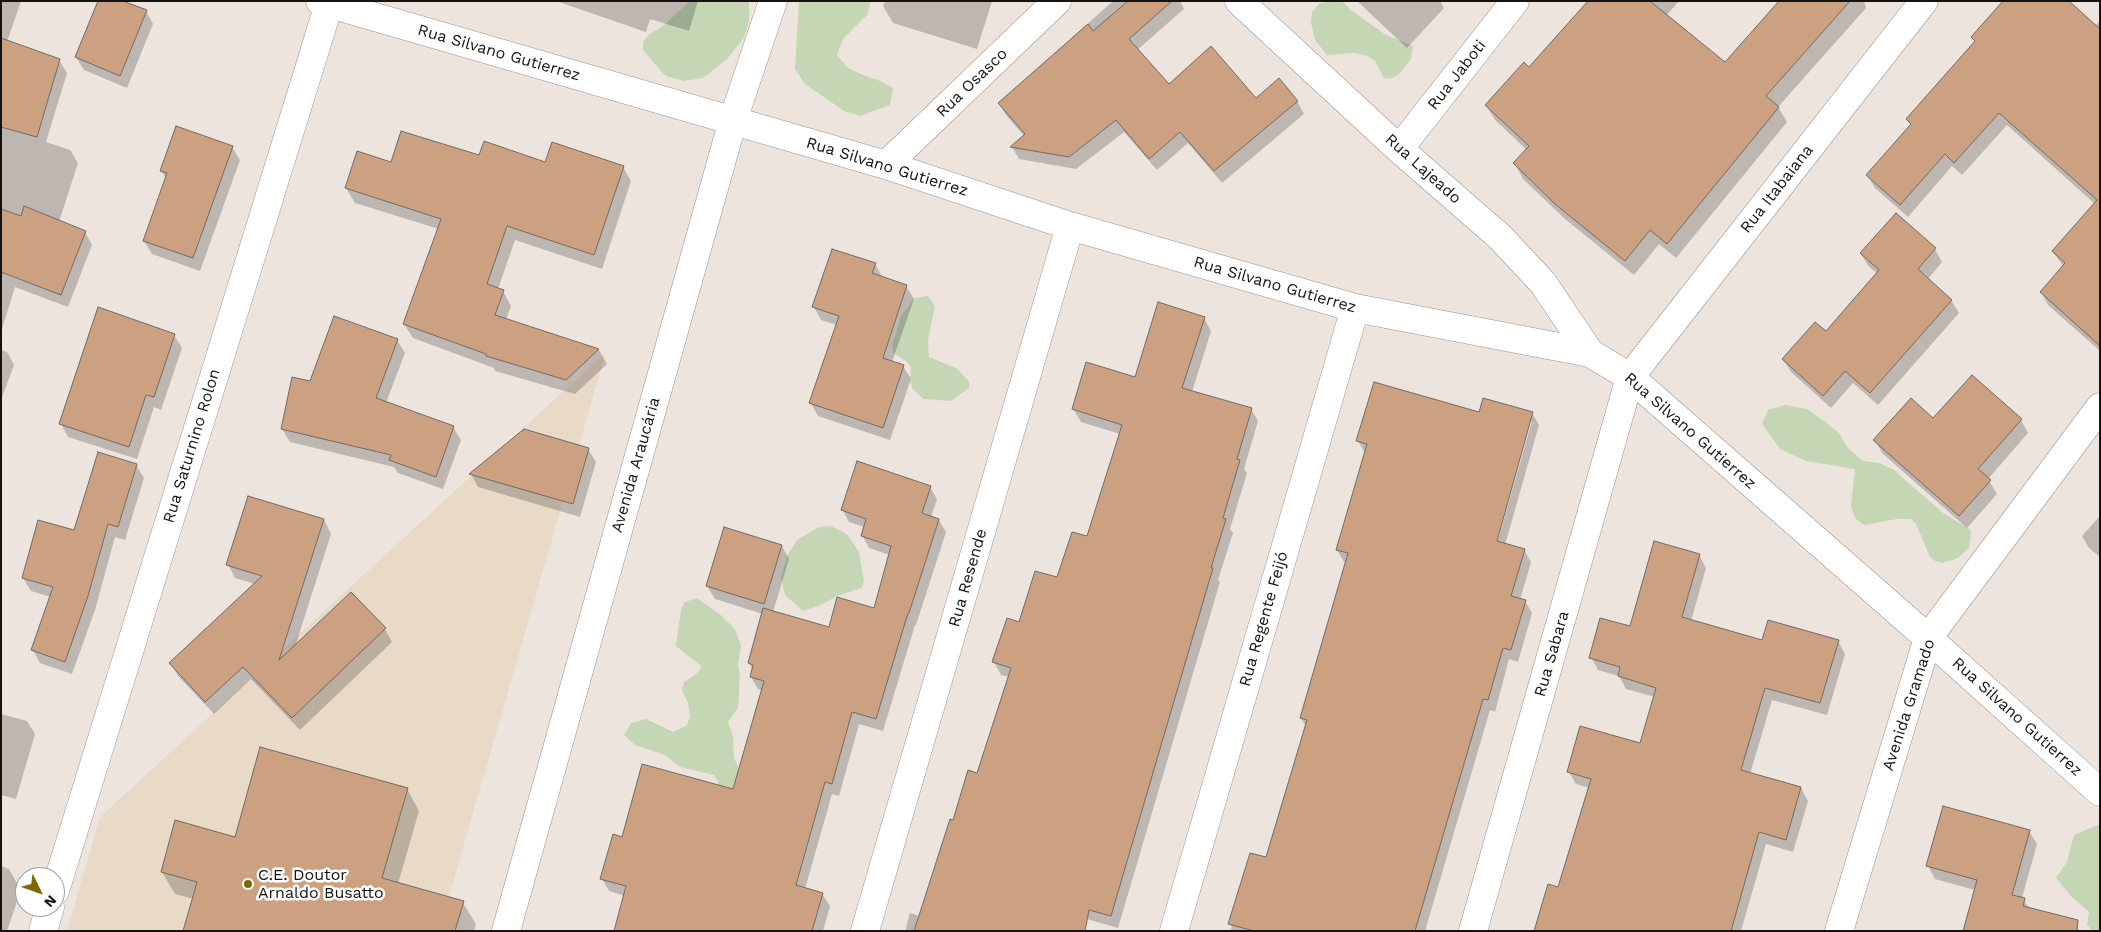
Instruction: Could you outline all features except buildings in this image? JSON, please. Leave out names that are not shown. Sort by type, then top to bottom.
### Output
[{"type":"street","name":"Avenida Araucária","points":[[506,931],[733,120],[773,1]]},
{"type":"street","name":"Rua Osasco","points":[[886,165],[1057,1]]},
{"type":"street","name":"Rua Lajeado","points":[[1239,1],[1399,149],[1500,238],[1543,282],[1590,353]]},
{"type":"street","name":"Rua Jaboti","points":[[1399,149],[1515,1]]},
{"type":"street","name":"Rua Itabaiana","points":[[1630,377],[1924,1]]},
{"type":"street","name":"Rua Silvano Gutierrez","points":[[326,2],[886,165],[1070,226],[1355,308],[1590,353],[1630,377],[1928,638],[2100,792]]},
{"type":"street","name":"Rua Saturnino Rolon","points":[[62,867],[326,2]]},
{"type":"street","name":"Rua Resende","points":[[865,931],[1070,226]]},
{"type":"street","name":"Rua Regente Feijó","points":[[1174,931],[1355,308]]},
{"type":"street","name":"Rua Sabara","points":[[1473,931],[1630,377]]},
{"type":"street","name":"Avenida Gramado","points":[[1839,931],[1928,638],[2100,408]]},
{"type":"street","points":[[43,931],[47,917]]},
{"type":"shaded area","points":[[606,352],[439,931],[67,931],[100,817]]},
{"type":"green space","points":[[690,1],[749,1],[749,21],[744,38],[727,59],[703,78],[684,81],[666,76],[643,50],[643,42],[648,35],[663,26]]},
{"type":"green space","points":[[799,1],[871,1],[867,15],[843,39],[837,55],[848,68],[893,88],[890,105],[860,116],[844,111],[805,84],[795,69]]},
{"type":"green space","points":[[1342,1],[1352,11],[1386,35],[1413,46],[1411,59],[1399,74],[1390,79],[1384,78],[1375,61],[1368,56],[1355,53],[1327,55],[1315,40],[1311,23],[1312,12],[1320,3]]},
{"type":"green space","points":[[928,296],[935,306],[928,340],[929,357],[958,369],[969,382],[969,388],[951,401],[923,399],[912,388],[911,367],[906,361],[893,353],[892,343],[900,318],[914,298]]},
{"type":"green space","points":[[1785,405],[1807,409],[1824,421],[1839,433],[1848,448],[1863,461],[1879,463],[1894,470],[1943,513],[1968,528],[1971,532],[1969,548],[1958,558],[1942,563],[1930,557],[1916,524],[1911,519],[1897,519],[1864,525],[1855,518],[1851,506],[1855,469],[1806,461],[1780,449],[1762,424],[1768,410]]},
{"type":"green space","points":[[831,526],[847,534],[859,552],[864,582],[861,588],[803,611],[785,595],[781,578],[787,556],[797,540],[819,527]]},
{"type":"green space","points":[[697,598],[722,616],[735,629],[741,646],[738,665],[740,676],[738,708],[728,722],[733,736],[734,758],[738,767],[757,787],[717,797],[718,782],[714,775],[680,767],[665,755],[635,745],[624,735],[631,723],[646,719],[673,732],[687,725],[690,717],[688,703],[682,690],[684,682],[695,675],[702,667],[676,646],[681,609],[685,602]]},
{"type":"green space","points":[[2100,824],[2100,931],[2093,931],[2087,925],[2089,912],[2071,896],[2056,878],[2067,862],[2074,835]]},
{"type":"place","name":"C.E. Doutor Arnaldo Busatto","points":[[248,884]]}]
